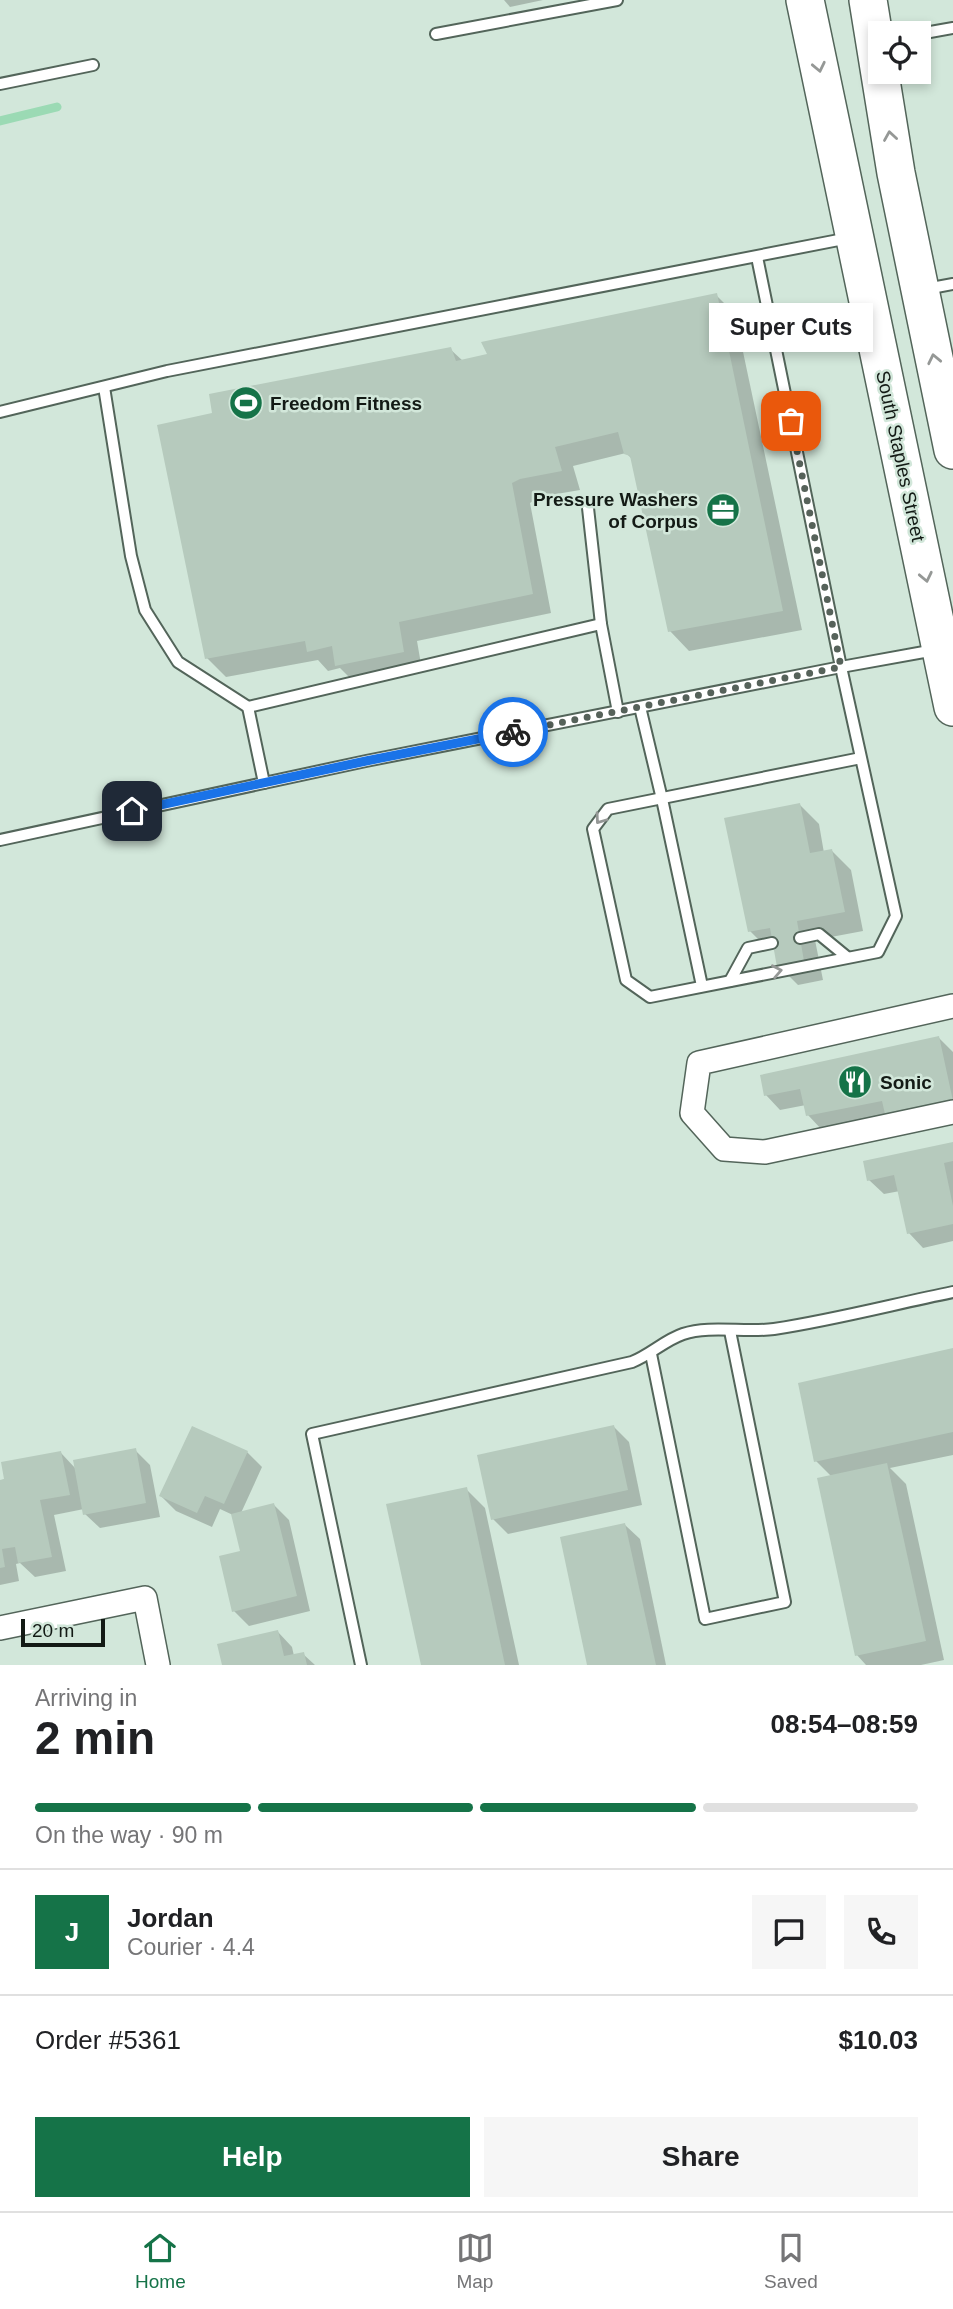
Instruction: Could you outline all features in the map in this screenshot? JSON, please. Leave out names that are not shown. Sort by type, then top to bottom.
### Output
[{"type":"main road","name":"South Staples Street","points":[[805,0],[947,650],[953,707]]},
{"type":"main road","points":[[868,0],[873,21]]},
{"type":"main road","points":[[884,84],[896,173],[937,287],[951,434]]},
{"type":"street","points":[[953,1006],[699,1063],[692,1113],[724,1149],[765,1152],[953,1112]]},
{"type":"street","points":[[0,1628],[145,1598],[158,1665]]},
{"type":"lane","points":[[436,34],[617,0]]},
{"type":"lane","points":[[931,32],[953,28]]},
{"type":"lane","points":[[0,84],[93,65]]},
{"type":"lane","points":[[0,412],[167,371],[856,237]]},
{"type":"lane","points":[[757,257],[841,667],[896,916],[878,952],[650,997],[626,980],[593,829],[608,809],[861,758]]},
{"type":"lane","points":[[104,387],[131,556],[145,610],[178,662],[248,707],[264,783]]},
{"type":"lane","points":[[588,508],[601,624],[618,712]]},
{"type":"lane","points":[[248,707],[601,624]]},
{"type":"lane","points":[[0,840],[640,707],[841,667],[947,650]]},
{"type":"lane","points":[[640,707],[702,986]]},
{"type":"lane","points":[[800,938],[819,934],[847,957]]},
{"type":"lane","points":[[730,981],[748,948],[772,943]]},
{"type":"lane","points":[[361,1665],[312,1434],[619,1366],[651,1354],[682,1334],[704,1330],[778,1329],[953,1292]]},
{"type":"lane","points":[[651,1354],[705,1619],[785,1602],[730,1331]]},
{"type":"building","points":[[717,293],[783,611],[668,632],[630,456],[624,454],[618,432],[555,447],[562,471],[512,483],[533,594],[399,622],[404,652],[335,666],[332,646],[307,652],[305,641],[205,659],[157,425],[212,413],[209,394],[451,347],[456,361],[487,354],[481,342]]},
{"type":"building","points":[[800,803],[810,853],[832,849],[845,912],[797,921],[804,961],[777,967],[770,928],[748,932],[724,818]]},
{"type":"building","name":"Sonic","points":[[939,1036],[953,1101],[885,1114],[882,1101],[806,1116],[800,1089],[764,1096],[760,1075]]},
{"type":"building","points":[[953,1142],[953,1161],[944,1163],[953,1206],[953,1224],[907,1234],[894,1175],[867,1181],[863,1161]]},
{"type":"building","points":[[953,1348],[953,1432],[814,1462],[798,1383]]},
{"type":"building","points":[[614,1425],[628,1490],[491,1520],[477,1455]]},
{"type":"building","points":[[192,1426],[248,1451],[224,1504],[205,1496],[197,1513],[159,1496]]},
{"type":"building","points":[[136,1448],[146,1503],[83,1515],[73,1460]]},
{"type":"building","points":[[61,1451],[70,1495],[40,1500],[52,1557],[18,1563],[15,1547],[2,1549],[5,1567],[0,1568],[0,1480],[4,1479],[1,1462]]},
{"type":"building","points":[[887,1463],[926,1641],[855,1656],[817,1478]]},
{"type":"building","points":[[467,1487],[505,1665],[421,1665],[386,1504]]},
{"type":"building","points":[[274,1503],[297,1596],[232,1612],[219,1556],[240,1551],[231,1514]]},
{"type":"building","points":[[625,1523],[656,1665],[587,1665],[560,1537]]},
{"type":"building","points":[[278,1630],[284,1656],[304,1652],[307,1665],[222,1665],[217,1644]]},
{"type":"waterway","points":[[0,121],[57,107]]},
{"type":"way so far","points":[[513,732],[841,667],[791,421]]},
{"type":"place","name":"Freedom Fitness","points":[[246,403]]},
{"type":"place","name":"Super Cuts","points":[[791,421]]},
{"type":"place","name":"Pressure Washers of Corpus","points":[[723,510]]},
{"type":"place","name":"Sonic","points":[[855,1082]]},
{"type":"route","points":[[132,811],[513,732]]}]
